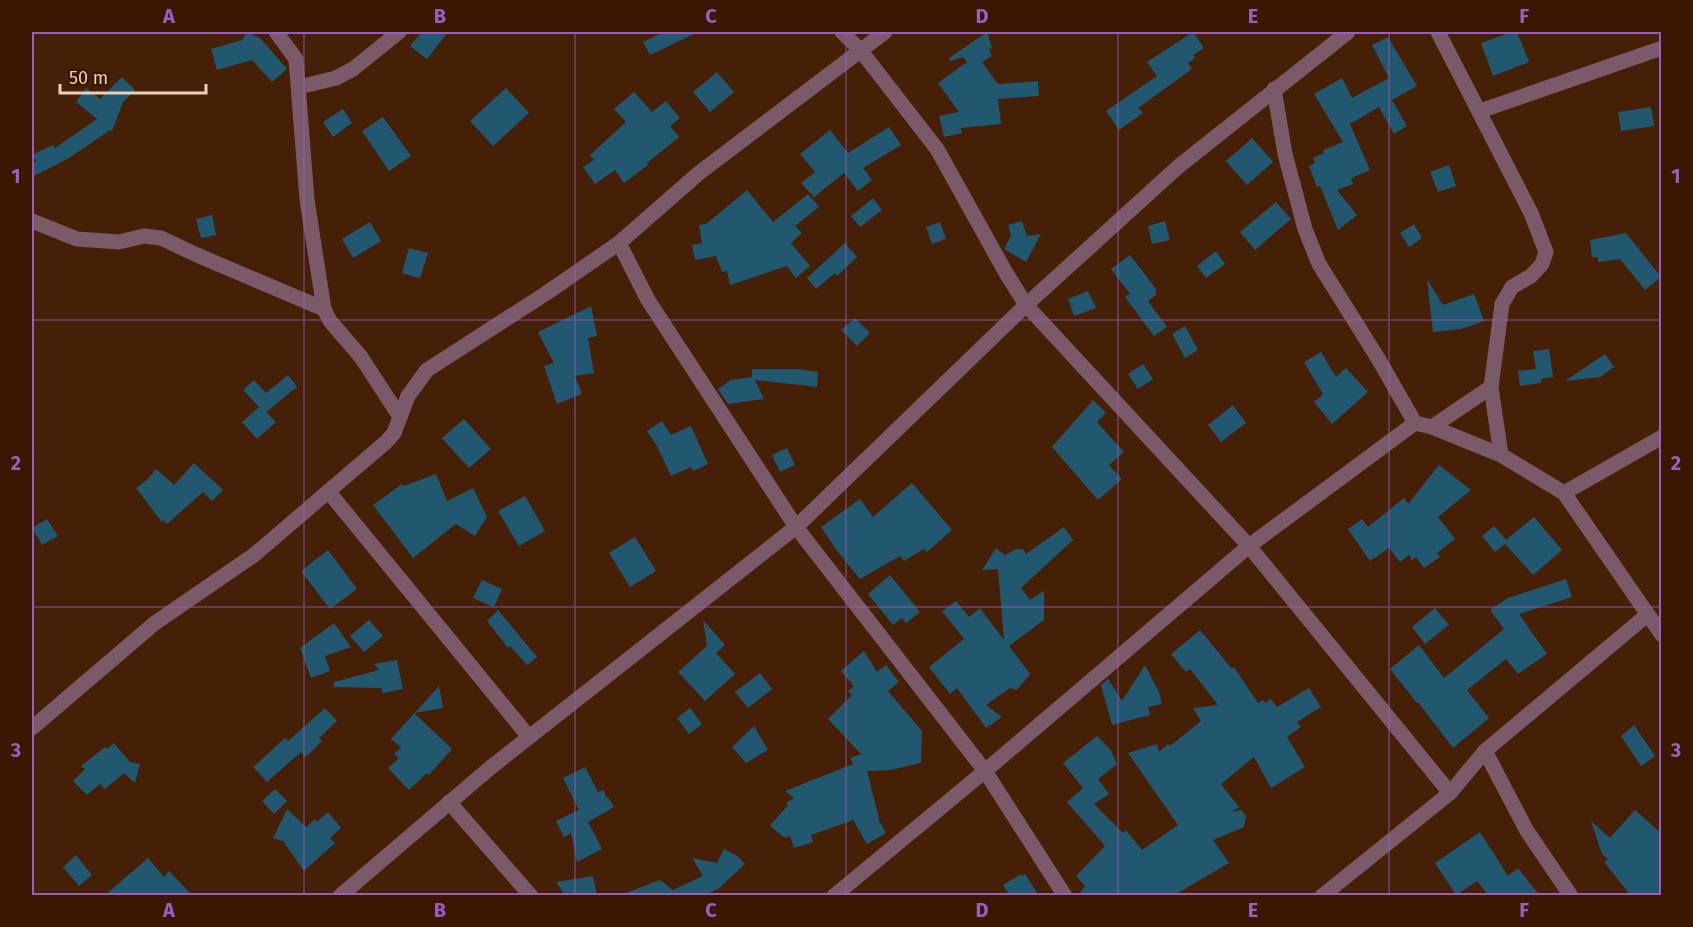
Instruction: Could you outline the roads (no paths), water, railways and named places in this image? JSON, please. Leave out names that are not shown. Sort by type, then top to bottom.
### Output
[{"type":"street","points":[[276,32],[296,59],[307,200],[324,309],[330,321],[361,357],[400,417]]},
{"type":"street","points":[[298,87],[336,78],[353,69],[399,32]]},
{"type":"street","points":[[842,32],[861,51],[937,148],[1026,305],[1249,546],[1450,793]]},
{"type":"street","points":[[32,728],[155,623],[254,555],[386,442],[394,433],[408,396],[427,370],[619,243],[699,173],[885,32]]},
{"type":"street","points":[[340,896],[529,737],[796,526],[1026,305],[1179,166],[1348,32]]},
{"type":"street","points":[[1438,32],[1531,213],[1546,252],[1542,264],[1531,276],[1512,287],[1502,304],[1491,387],[1501,455]]},
{"type":"street","points":[[1480,111],[1662,48]]},
{"type":"street","points":[[1274,89],[1285,154],[1305,229],[1319,264],[1415,423],[1432,427],[1501,455],[1564,493],[1662,635]]},
{"type":"street","points":[[32,221],[77,239],[119,242],[144,236],[161,238],[324,309]]},
{"type":"street","points":[[619,243],[648,300],[796,526],[985,771],[1065,896]]},
{"type":"street","points":[[1432,427],[1491,387]]},
{"type":"street","points":[[834,896],[1249,546],[1415,423]]},
{"type":"street","points":[[1564,493],[1662,436]]},
{"type":"street","points":[[328,491],[529,737]]},
{"type":"street","points":[[1322,896],[1450,793],[1485,751],[1647,615]]},
{"type":"street","points":[[1485,751],[1527,831],[1571,896]]},
{"type":"street","points":[[449,802],[531,896]]}]
